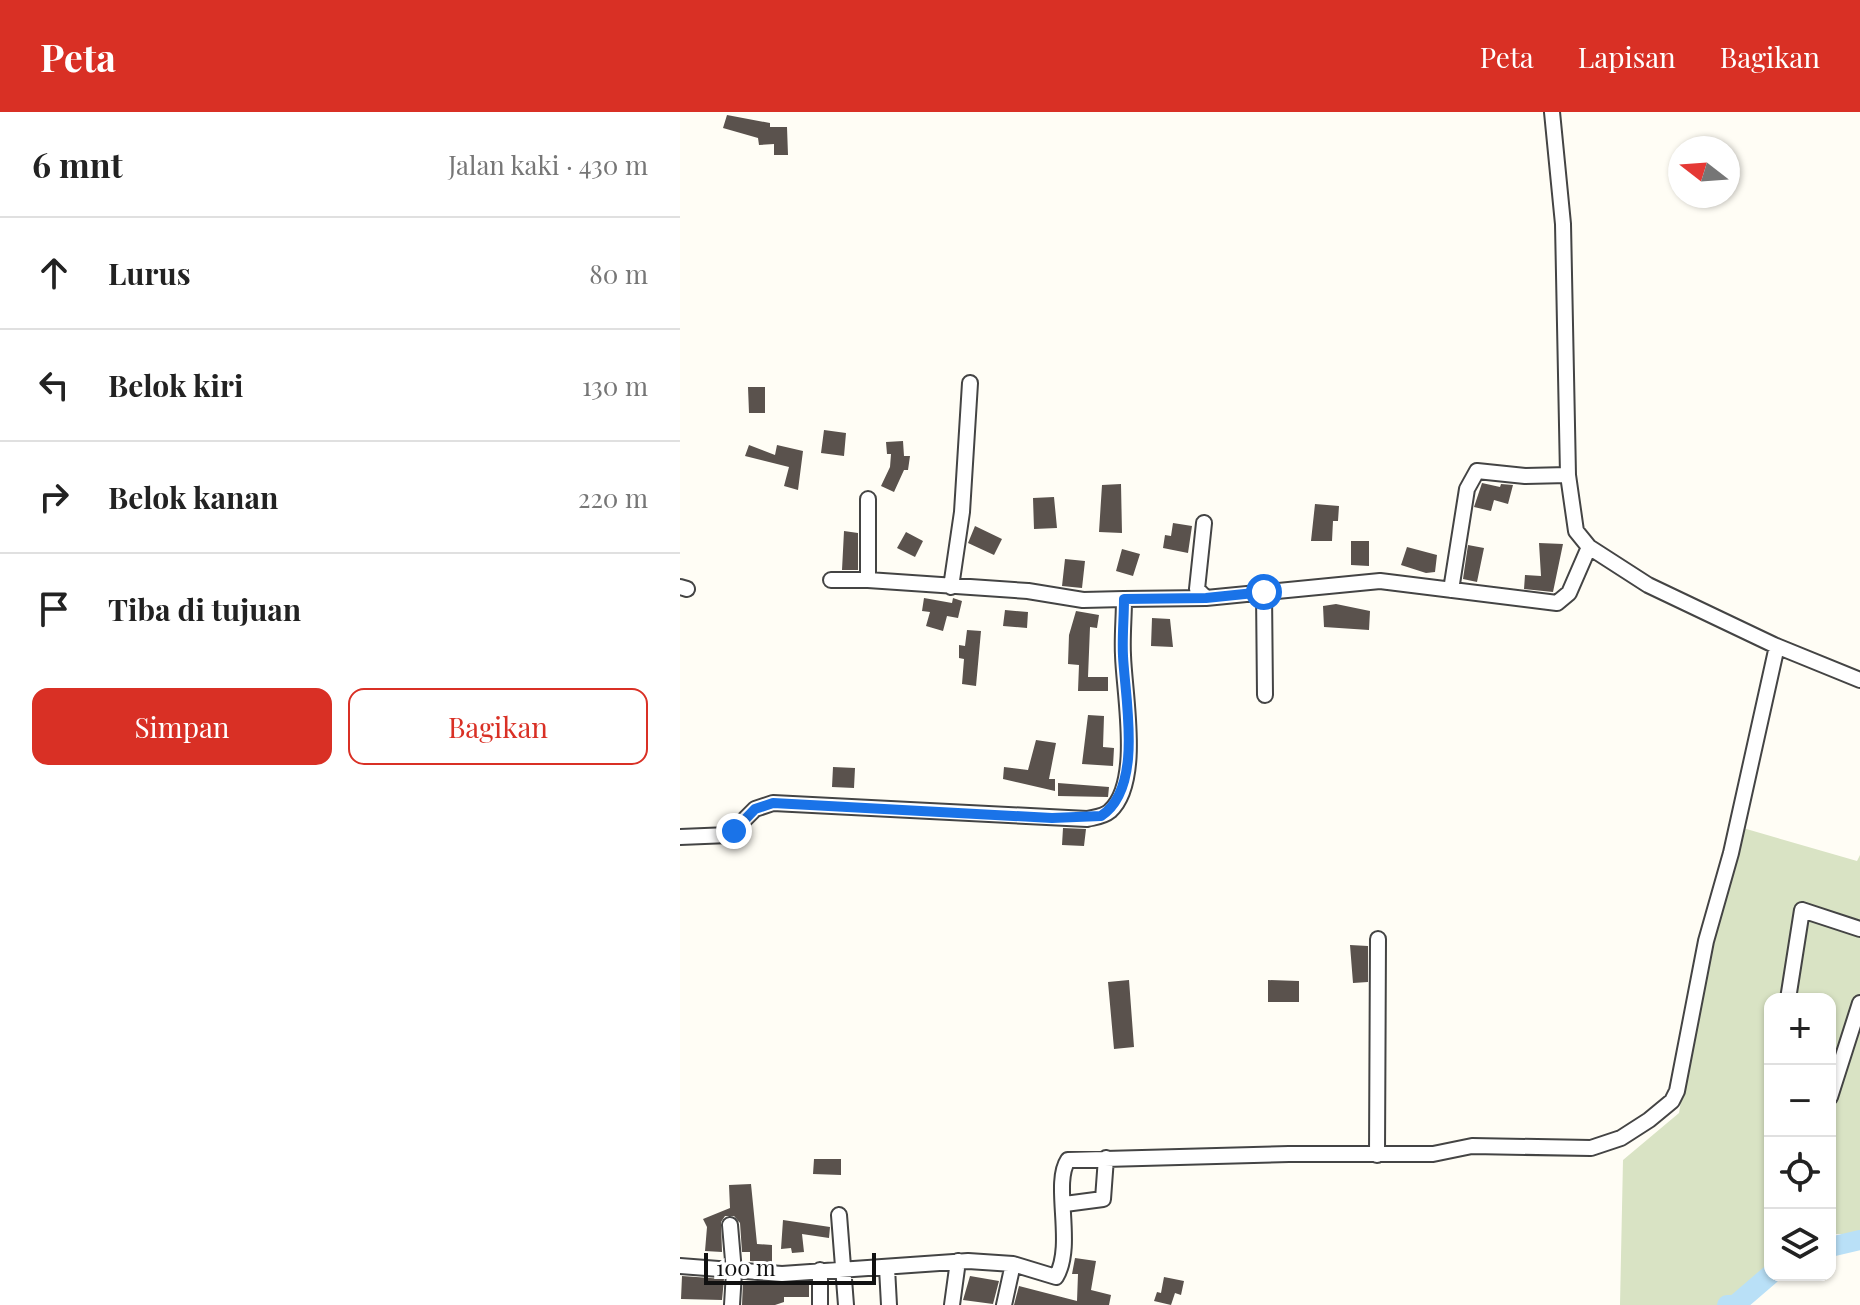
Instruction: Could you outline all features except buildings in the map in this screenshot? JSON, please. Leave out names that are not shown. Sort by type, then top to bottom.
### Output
[{"type":"street","points":[[1552,112],[1563,224],[1568,475],[1576,531],[1589,547],[1648,585],[1777,646],[1860,680]]},
{"type":"street","points":[[951,587],[962,521],[970,383]]},
{"type":"street","points":[[1451,590],[1467,489],[1472,475],[1477,471],[1525,476],[1568,475]]},
{"type":"street","points":[[868,499],[868,580]]},
{"type":"street","points":[[1204,523],[1197,589],[1206,598]]},
{"type":"street","points":[[831,580],[1028,591],[1083,600],[1206,598],[1380,581],[1557,603],[1569,593],[1589,547]]},
{"type":"street","points":[[1264,592],[1265,695]]},
{"type":"street","points":[[680,837],[729,835],[755,809],[773,803],[1052,818],[1101,816],[1117,801],[1125,778],[1129,723],[1123,655],[1124,599]]},
{"type":"street","points":[[680,1266],[782,1274],[958,1261],[1013,1264],[1056,1277],[1064,1234],[1062,1175],[1068,1160],[1433,1154],[1472,1146],[1591,1148],[1621,1138],[1672,1101],[1684,1062],[1706,941],[1727,869],[1777,646]]},
{"type":"street","points":[[1789,993],[1802,910],[1860,929]]},
{"type":"street","points":[[1377,1155],[1378,939]]},
{"type":"street","points":[[1836,1083],[1854,1041],[1860,1003]]},
{"type":"street","points":[[1065,1204],[1103,1199],[1106,1158]]},
{"type":"street","points":[[839,1215],[846,1305]]},
{"type":"street","points":[[730,1225],[734,1272],[732,1305]]},
{"type":"street","points":[[952,1305],[958,1261]]},
{"type":"street","points":[[1004,1305],[1013,1264]]},
{"type":"street","points":[[887,1268],[889,1305]]},
{"type":"street","points":[[820,1270],[820,1305]]},
{"type":"green space","points":[[1743,828],[1857,861],[1860,855],[1860,1234],[1836,1234],[1836,993],[1764,993],[1764,1278],[1741,1305],[1620,1305],[1623,1160],[1679,1113],[1710,928],[1731,882]]},
{"type":"waterway","points":[[1836,1246],[1860,1240]]},
{"type":"waterway","points":[[1727,1305],[1735,1305],[1764,1280]]},
{"type":"route","points":[[734,831],[755,809],[786,802],[1052,818],[1087,819],[1101,816],[1111,810],[1117,801],[1125,778],[1129,723],[1123,655],[1124,599],[1206,598],[1264,592]]}]
